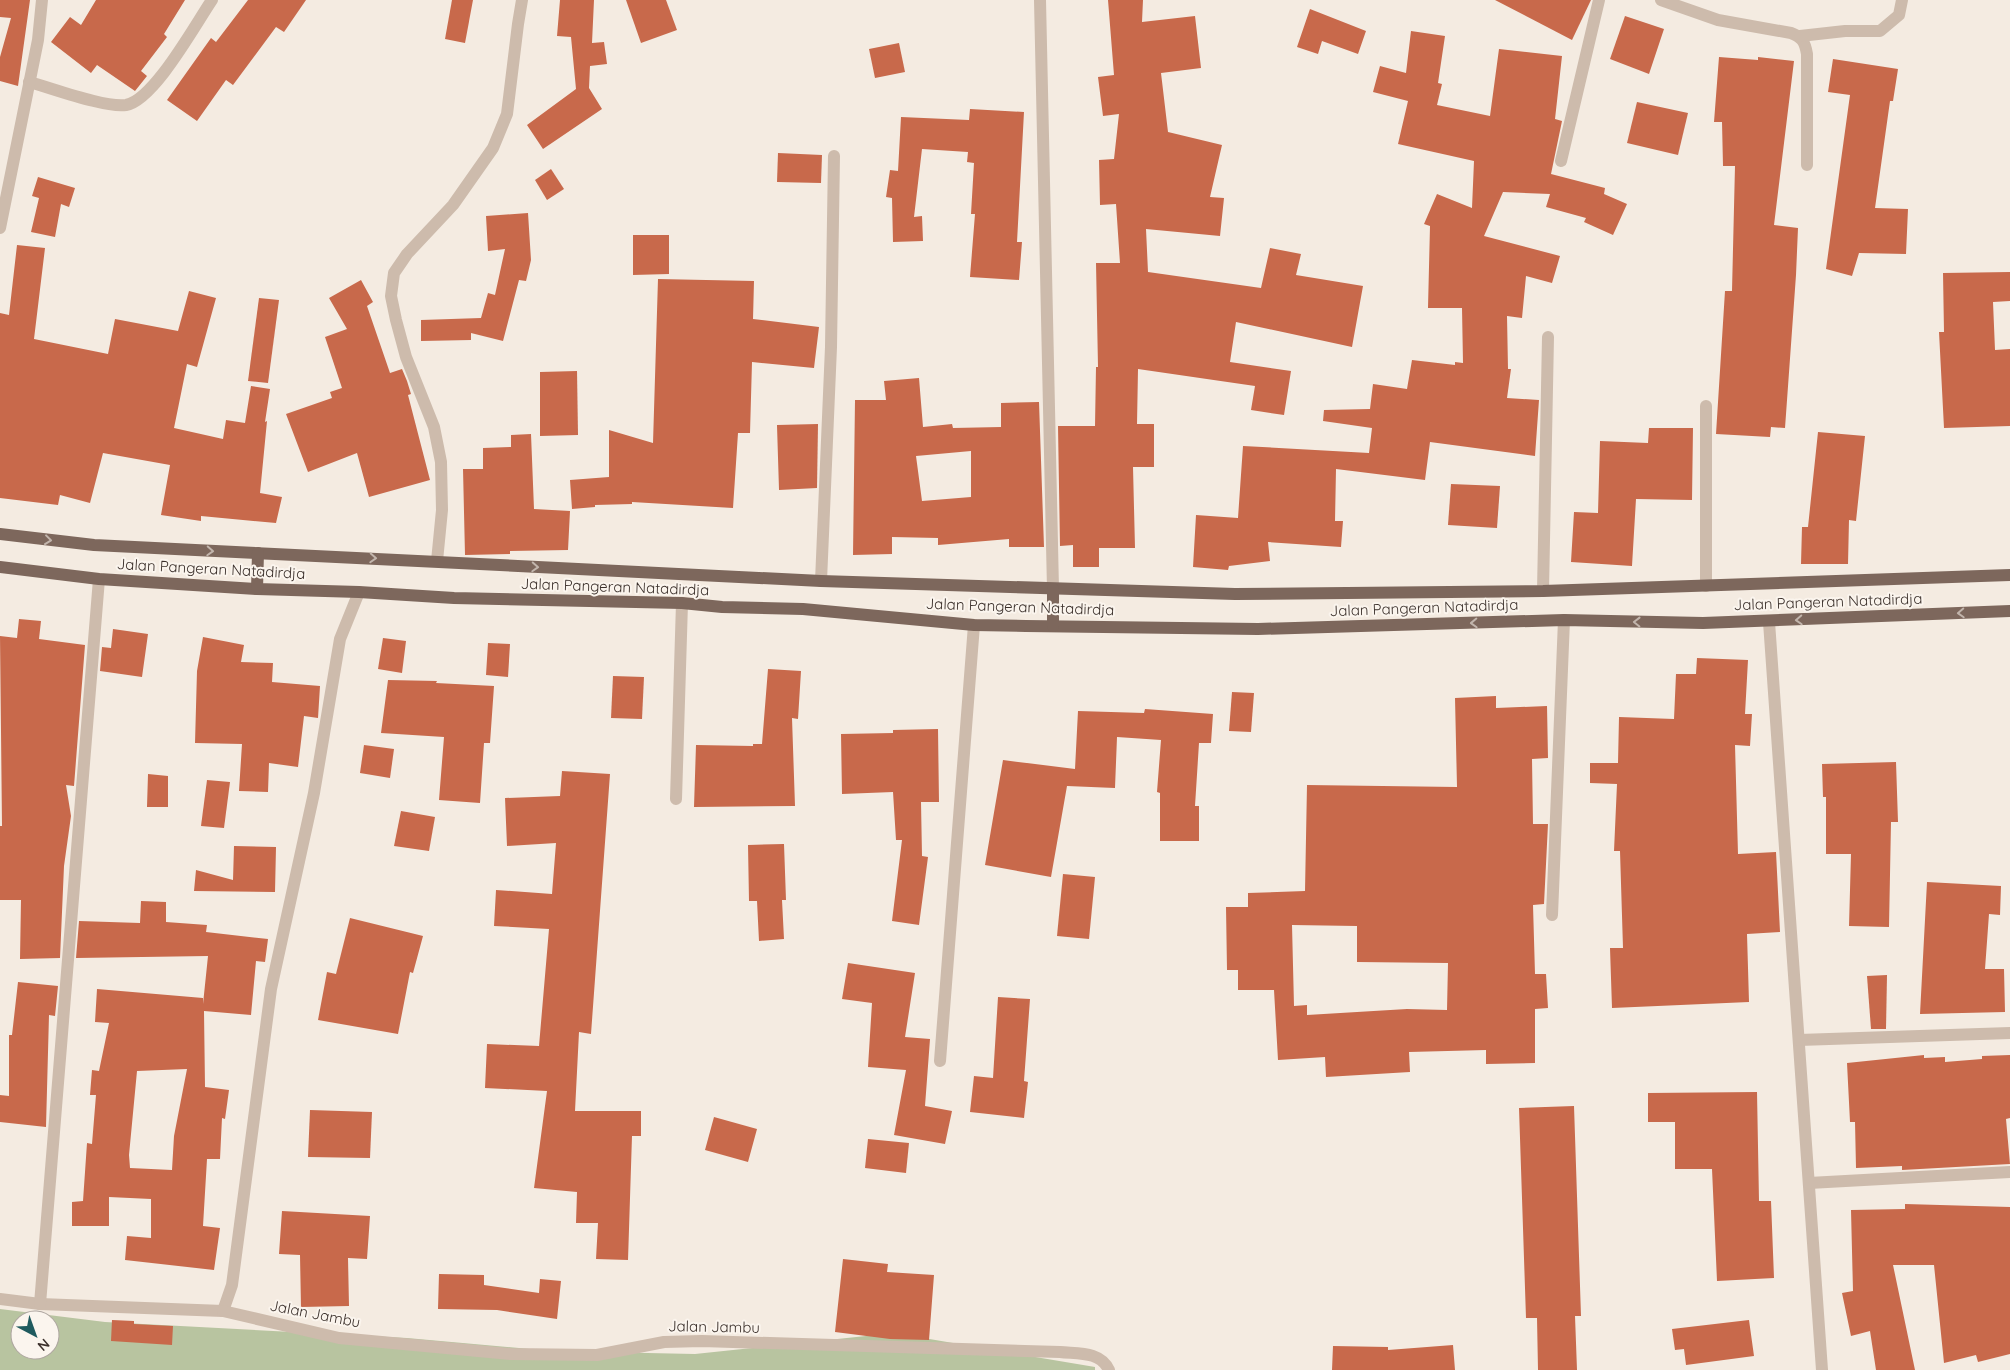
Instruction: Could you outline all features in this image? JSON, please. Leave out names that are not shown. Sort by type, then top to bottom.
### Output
[{"type":"main road","name":"Jalan Pangeran Natadirdja","points":[[0,534],[94,545],[821,581],[1235,594],[1543,591],[2010,575]]},
{"type":"main road","points":[[257,589],[258,553]]},
{"type":"main road","name":"Jalan Pangeran Natadirdja","points":[[0,567],[99,579],[257,589],[359,592],[454,598],[803,609],[974,625],[1258,629],[1564,620],[1703,623],[1769,622],[2010,611]]},
{"type":"main road","points":[[1053,589],[1053,626]]},
{"type":"street","points":[[29,82],[100,101],[125,105],[140,99],[157,82],[212,0]]},
{"type":"street","points":[[437,562],[442,510],[441,462],[434,427],[406,357],[396,320],[391,296],[394,273],[407,254],[453,205],[492,148],[507,114],[522,0]]},
{"type":"street","points":[[1040,0],[1053,589]]},
{"type":"street","points":[[1562,161],[1599,0]]},
{"type":"street","points":[[1661,0],[1718,20],[1800,36],[1845,31],[1880,30],[1899,15],[1902,0]]},
{"type":"street","points":[[0,228],[43,1]]},
{"type":"street","points":[[1800,36],[1805,43],[1807,54],[1807,165]]},
{"type":"street","points":[[821,581],[831,347],[834,156]]},
{"type":"street","points":[[1543,591],[1548,337]]},
{"type":"street","points":[[1706,406],[1706,586]]},
{"type":"street","points":[[40,1304],[99,579]]},
{"type":"street","points":[[223,1311],[232,1285],[272,988],[314,793],[340,639],[359,592]]},
{"type":"street","points":[[676,799],[682,604]]},
{"type":"street","points":[[1552,916],[1564,620]]},
{"type":"street","points":[[1769,622],[1822,1370]]},
{"type":"street","points":[[940,1061],[974,625]]},
{"type":"street","points":[[1798,1040],[2010,1033]]},
{"type":"street","points":[[1809,1183],[2010,1172]]},
{"type":"street","name":"Jalan Jambu","points":[[0,1299],[40,1304],[223,1311],[338,1338],[511,1354],[597,1355],[664,1342],[693,1341],[1060,1352],[1091,1355],[1103,1359],[1109,1370]]},
{"type":"green space","points":[[0,1309],[10,1310],[10,1360],[60,1360],[60,1316],[105,1322],[407,1338],[552,1351],[695,1354],[894,1333],[1095,1367],[1095,1370],[0,1370]]},
{"type":"building","points":[[0,0],[30,0],[18,86],[0,81],[0,57],[11,18],[0,17]]},
{"type":"building","points":[[96,0],[185,0],[164,34],[167,37],[141,71],[147,76],[135,91],[97,65],[91,73],[51,42],[70,17],[81,25]]},
{"type":"building","points":[[248,0],[306,0],[284,32],[276,27],[233,85],[226,80],[197,121],[167,100],[211,38],[216,42]]},
{"type":"building","points":[[452,0],[473,0],[465,43],[445,39]]},
{"type":"building","points":[[560,0],[594,0],[592,43],[604,42],[607,64],[590,66],[589,88],[602,109],[543,149],[527,125],[576,89],[571,37],[557,36]]},
{"type":"building","points":[[626,0],[666,0],[677,30],[641,43]]},
{"type":"building","points":[[1108,0],[1143,0],[1142,22],[1195,16],[1201,68],[1161,73],[1168,132],[1222,145],[1210,197],[1224,198],[1220,236],[1146,229],[1148,272],[1261,288],[1270,248],[1301,254],[1296,275],[1363,286],[1352,347],[1236,322],[1230,362],[1291,371],[1284,415],[1251,410],[1255,386],[1138,369],[1137,424],[1154,424],[1154,467],[1133,467],[1135,548],[1099,548],[1099,567],[1073,567],[1073,545],[1060,546],[1058,426],[1095,426],[1096,367],[1098,367],[1096,263],[1120,263],[1116,204],[1100,205],[1099,160],[1114,159],[1119,114],[1103,116],[1098,77],[1114,75]]},
{"type":"building","points":[[1495,0],[1591,0],[1572,40]]},
{"type":"building","points":[[1310,9],[1366,31],[1358,54],[1322,41],[1318,54],[1297,47]]},
{"type":"building","points":[[1625,16],[1664,29],[1649,74],[1610,59]]},
{"type":"building","points":[[1411,31],[1445,36],[1438,83],[1442,84],[1437,105],[1490,116],[1499,49],[1562,56],[1555,119],[1562,121],[1551,174],[1605,188],[1604,194],[1627,204],[1613,235],[1584,222],[1586,218],[1546,207],[1550,194],[1503,192],[1484,236],[1560,256],[1552,283],[1526,276],[1522,318],[1507,316],[1508,369],[1511,369],[1507,398],[1539,400],[1535,456],[1430,442],[1425,480],[1336,469],[1335,521],[1343,521],[1341,547],[1268,542],[1270,561],[1229,566],[1228,570],[1193,567],[1196,515],[1238,518],[1243,446],[1369,453],[1372,428],[1323,421],[1324,410],[1370,409],[1373,384],[1407,389],[1412,360],[1455,365],[1455,362],[1463,363],[1462,308],[1428,308],[1430,226],[1424,224],[1437,194],[1472,208],[1474,161],[1398,144],[1408,101],[1373,92],[1380,66],[1406,73]]},
{"type":"building","points":[[899,43],[905,72],[875,78],[869,49]]},
{"type":"building","points":[[1719,57],[1758,60],[1758,57],[1794,61],[1774,225],[1798,228],[1796,275],[1785,428],[1771,427],[1770,437],[1716,434],[1725,291],[1732,291],[1735,166],[1723,166],[1722,122],[1714,122]]},
{"type":"building","points":[[1833,59],[1898,69],[1893,101],[1890,101],[1875,208],[1908,209],[1906,254],[1859,253],[1852,276],[1826,269],[1850,95],[1828,92]]},
{"type":"building","points":[[1637,102],[1688,113],[1678,155],[1627,143]]},
{"type":"building","points":[[970,109],[1024,112],[1017,242],[1022,242],[1019,280],[970,277],[975,214],[971,214],[974,163],[967,162],[968,152],[922,149],[914,217],[922,216],[923,241],[893,242],[892,198],[886,197],[890,170],[898,171],[901,117],[969,120]]},
{"type":"building","points":[[778,153],[822,155],[821,183],[777,182]]},
{"type":"building","points":[[551,169],[564,189],[547,200],[535,180]]},
{"type":"building","points":[[38,177],[75,188],[69,207],[61,204],[55,237],[31,232],[39,198],[32,196]]},
{"type":"building","points":[[528,213],[531,260],[526,281],[519,280],[503,341],[471,333],[471,340],[421,341],[421,320],[481,318],[488,293],[495,295],[505,249],[488,251],[486,216]]},
{"type":"building","points":[[633,235],[669,235],[669,274],[633,275]]},
{"type":"building","points":[[17,245],[45,248],[34,339],[108,354],[115,319],[178,331],[189,291],[216,298],[197,367],[187,364],[174,428],[223,439],[226,420],[245,423],[251,386],[270,389],[265,422],[267,421],[260,493],[282,497],[276,523],[201,516],[201,521],[161,515],[170,465],[103,453],[90,503],[60,495],[58,505],[0,498],[0,313],[9,315]]},
{"type":"building","points":[[2010,272],[2010,301],[1993,302],[1995,350],[2010,349],[2010,426],[1944,428],[1939,332],[1944,332],[1943,273]]},
{"type":"building","points":[[658,279],[754,281],[753,319],[819,327],[814,368],[752,362],[750,433],[738,433],[733,508],[632,502],[632,504],[595,505],[595,507],[572,509],[570,480],[609,477],[609,430],[653,443]]},
{"type":"building","points":[[361,280],[373,302],[367,306],[390,373],[402,369],[407,381],[411,394],[408,395],[430,480],[369,497],[357,453],[308,472],[286,414],[332,398],[330,392],[342,388],[325,337],[347,329],[329,298]]},
{"type":"building","points":[[259,298],[279,300],[268,383],[248,381]]},
{"type":"building","points":[[577,371],[578,435],[540,436],[540,372]]},
{"type":"building","points":[[919,378],[923,427],[952,424],[953,428],[1001,427],[1001,403],[1039,402],[1044,547],[1009,547],[1009,539],[938,545],[938,538],[892,537],[892,554],[853,555],[855,400],[886,400],[884,381]],"holes":[[[971,451],[971,497],[922,501],[916,456]]]},
{"type":"building","points":[[818,424],[817,488],[779,490],[777,425]]},
{"type":"building","points":[[1649,428],[1693,428],[1692,500],[1636,499],[1632,566],[1571,562],[1574,512],[1598,513],[1600,441],[1648,443]]},
{"type":"building","points":[[1818,432],[1865,436],[1856,521],[1849,520],[1848,564],[1801,564],[1802,527],[1808,527]]},
{"type":"building","points":[[531,434],[534,509],[570,511],[568,550],[510,551],[510,554],[465,555],[463,469],[483,469],[483,448],[511,447],[511,435]]},
{"type":"building","points":[[1451,484],[1500,486],[1497,528],[1448,525]]},
{"type":"building","points":[[19,619],[41,621],[39,639],[85,645],[74,786],[66,785],[71,816],[64,866],[60,958],[20,959],[21,900],[0,900],[0,826],[2,826],[0,636],[17,638]]},
{"type":"building","points":[[113,629],[148,634],[142,677],[100,671],[102,647],[111,648]]},
{"type":"building","points":[[203,637],[244,645],[241,662],[273,663],[272,682],[320,686],[318,718],[304,716],[298,767],[269,763],[268,792],[239,791],[242,744],[195,743],[197,671]]},
{"type":"building","points":[[383,638],[406,641],[402,673],[378,669]]},
{"type":"building","points":[[488,643],[510,644],[508,677],[486,675]]},
{"type":"building","points":[[1697,658],[1748,660],[1745,714],[1752,714],[1750,746],[1735,745],[1738,854],[1776,852],[1780,932],[1747,934],[1749,1002],[1612,1008],[1610,948],[1623,948],[1620,851],[1614,851],[1617,784],[1590,783],[1590,763],[1618,763],[1619,717],[1674,719],[1676,674],[1696,674]]},
{"type":"building","points":[[768,669],[801,671],[798,719],[792,718],[795,806],[694,807],[696,745],[753,746],[753,744],[762,744]]},
{"type":"building","points":[[613,676],[644,677],[642,719],[611,718]]},
{"type":"building","points":[[388,680],[437,681],[436,683],[494,686],[490,743],[484,743],[480,803],[439,800],[444,737],[381,733]]},
{"type":"building","points":[[1232,692],[1254,693],[1251,732],[1229,731]]},
{"type":"building","points":[[1496,696],[1496,708],[1547,706],[1548,758],[1532,759],[1533,824],[1548,824],[1544,904],[1533,905],[1535,974],[1546,974],[1548,1008],[1535,1009],[1535,1063],[1486,1064],[1486,1050],[1409,1052],[1410,1072],[1326,1077],[1325,1057],[1278,1060],[1274,990],[1238,990],[1238,970],[1227,970],[1226,907],[1248,907],[1248,893],[1305,891],[1307,785],[1457,787],[1455,698]],"holes":[[[1292,925],[1357,926],[1357,962],[1448,963],[1447,1010],[1407,1009],[1307,1015],[1307,1005],[1294,1006]]]},
{"type":"building","points":[[1145,709],[1213,714],[1211,743],[1199,743],[1195,806],[1199,806],[1199,841],[1160,841],[1160,793],[1157,792],[1161,740],[1117,737],[1115,788],[1067,786],[1051,877],[985,865],[1003,760],[1075,769],[1078,711],[1144,713]]},
{"type":"building","points":[[938,729],[939,802],[921,802],[922,856],[928,857],[919,925],[892,921],[902,840],[896,840],[893,792],[842,794],[841,734],[893,733],[893,730]]},
{"type":"building","points":[[364,745],[394,749],[390,778],[360,773]]},
{"type":"building","points":[[1896,762],[1898,822],[1891,822],[1889,927],[1849,926],[1851,854],[1826,854],[1826,797],[1823,797],[1822,764]]},
{"type":"building","points":[[562,771],[610,774],[591,1034],[579,1032],[575,1111],[641,1111],[641,1136],[632,1136],[628,1260],[596,1259],[598,1223],[576,1223],[577,1192],[534,1188],[547,1091],[485,1088],[487,1044],[539,1046],[549,929],[494,926],[496,890],[552,894],[556,843],[507,846],[505,798],[560,796]]},
{"type":"building","points":[[148,774],[168,776],[168,807],[147,807]]},
{"type":"building","points":[[207,780],[230,782],[224,828],[201,826]]},
{"type":"building","points":[[401,811],[435,817],[429,851],[394,846]]},
{"type":"building","points":[[784,844],[786,900],[782,900],[784,939],[759,941],[757,901],[749,901],[748,845]]},
{"type":"building","points":[[234,846],[276,847],[275,892],[194,891],[196,870],[233,880]]},
{"type":"building","points":[[1063,874],[1095,877],[1089,939],[1057,936]]},
{"type":"building","points":[[1927,882],[2001,886],[2000,915],[1989,914],[1985,969],[2004,969],[2005,1012],[1920,1014]]},
{"type":"building","points":[[141,901],[166,902],[166,922],[207,925],[206,932],[268,939],[265,962],[256,961],[251,1015],[204,1011],[205,1087],[229,1090],[225,1119],[222,1118],[220,1159],[207,1159],[203,1226],[220,1228],[214,1270],[125,1260],[127,1236],[151,1238],[151,1199],[109,1197],[109,1226],[72,1226],[72,1202],[83,1201],[87,1143],[92,1144],[96,1095],[90,1095],[92,1070],[99,1071],[109,1023],[95,1022],[97,989],[203,998],[203,1004],[208,956],[76,958],[79,921],[140,923]],"holes":[[[187,1069],[174,1136],[172,1170],[130,1168],[129,1155],[137,1071]]]},
{"type":"building","points":[[350,918],[423,936],[413,973],[410,972],[398,1034],[318,1020],[327,972],[336,974]]},
{"type":"building","points":[[848,963],[915,973],[905,1037],[930,1039],[925,1106],[952,1111],[945,1144],[894,1135],[906,1070],[868,1067],[872,1003],[842,999]]},
{"type":"building","points":[[1887,975],[1886,1029],[1871,1029],[1867,976]]},
{"type":"building","points":[[18,982],[58,986],[55,1016],[49,1015],[46,1127],[0,1122],[0,1095],[9,1096],[9,1035],[12,1035]]},
{"type":"building","points":[[998,997],[1030,999],[1024,1081],[1028,1082],[1024,1118],[970,1112],[974,1076],[993,1078]]},
{"type":"building","points":[[1924,1055],[1924,1058],[1945,1057],[1945,1062],[1982,1059],[1982,1056],[2010,1055],[2010,1118],[2006,1119],[2010,1164],[1902,1170],[1902,1166],[1856,1168],[1855,1122],[1850,1122],[1847,1063]]},
{"type":"building","points":[[1757,1092],[1759,1201],[1771,1201],[1774,1278],[1717,1281],[1712,1169],[1675,1169],[1675,1122],[1648,1122],[1648,1093]]},
{"type":"building","points":[[1574,1106],[1581,1316],[1575,1316],[1577,1370],[1538,1370],[1537,1318],[1526,1318],[1519,1108]]},
{"type":"building","points":[[310,1110],[372,1112],[370,1158],[308,1157]]},
{"type":"building","points":[[714,1117],[757,1129],[748,1162],[705,1150]]},
{"type":"building","points":[[868,1139],[909,1143],[906,1173],[865,1168]]},
{"type":"building","points":[[1905,1204],[2010,1207],[2010,1354],[1978,1362],[1976,1355],[1944,1363],[1934,1265],[1893,1265],[1915,1370],[1876,1370],[1870,1331],[1851,1336],[1842,1293],[1853,1291],[1851,1210],[1905,1209]]},
{"type":"building","points":[[282,1211],[370,1216],[367,1259],[348,1258],[349,1306],[301,1307],[300,1255],[279,1254]]},
{"type":"building","points":[[843,1259],[888,1264],[887,1272],[934,1275],[929,1340],[890,1339],[835,1332]]},
{"type":"building","points":[[439,1274],[484,1275],[484,1285],[539,1293],[540,1279],[561,1281],[557,1319],[497,1310],[438,1309]]},
{"type":"building","points":[[112,1320],[134,1321],[134,1324],[173,1326],[172,1345],[111,1341]]},
{"type":"building","points":[[1749,1320],[1754,1356],[1686,1365],[1684,1349],[1675,1350],[1672,1329]]},
{"type":"building","points":[[1453,1345],[1455,1370],[1332,1370],[1333,1346],[1388,1347],[1388,1350]]}]
